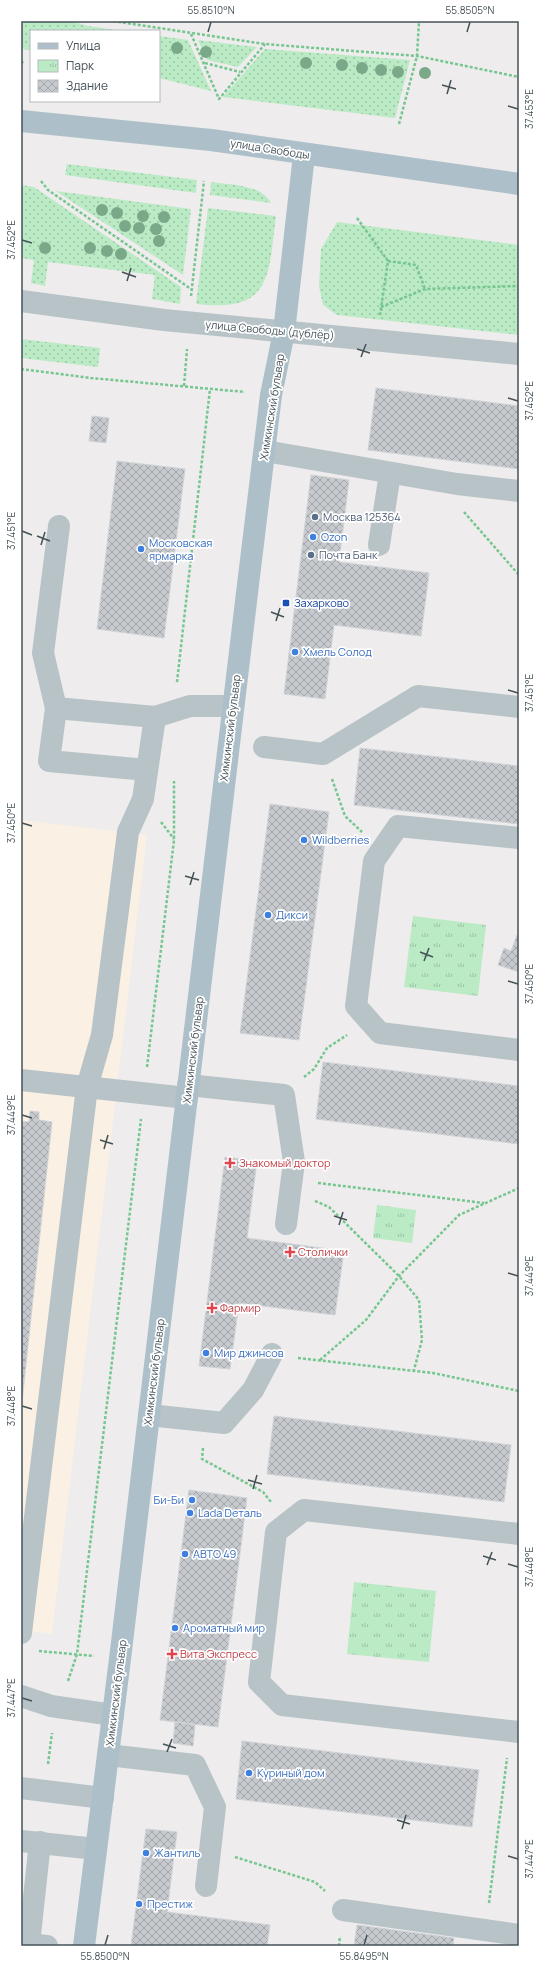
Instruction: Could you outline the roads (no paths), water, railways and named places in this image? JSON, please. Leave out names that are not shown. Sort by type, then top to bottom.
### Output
[{"type":"main road","name":"улица Свободы","points":[[21,121],[212,140],[519,184]]},
{"type":"main road","name":"Химкинский бульвар","points":[[84,1946],[114,1715],[271,395],[284,332],[304,154]]},
{"type":"street","name":"улица Свободы (дублёр)","points":[[21,301],[189,322],[519,354]]},
{"type":"street","points":[[265,451],[457,484],[519,491]]},
{"type":"street","points":[[379,545],[390,473]]},
{"type":"street","points":[[59,526],[43,653],[56,708],[49,761],[147,770]]},
{"type":"street","points":[[264,746],[323,754],[418,696],[519,707]]},
{"type":"street","points":[[56,708],[164,713],[190,706],[233,706]]},
{"type":"street","points":[[21,1632],[27,1531],[87,1086],[102,1035],[128,832],[143,799],[147,770],[164,713]]},
{"type":"street","points":[[519,838],[398,826],[374,861],[356,1006],[380,1033],[519,1050]]},
{"type":"street","points":[[21,1080],[87,1086],[188,1092],[284,1095],[294,1162],[286,1224]]},
{"type":"street","points":[[149,1415],[224,1423],[254,1390],[272,1354]]},
{"type":"street","points":[[515,1731],[282,1705],[259,1682],[276,1532],[304,1510],[519,1534]]},
{"type":"street","points":[[21,1696],[51,1706],[114,1715]]},
{"type":"street","points":[[108,1755],[195,1765],[215,1807],[206,1886]]},
{"type":"street","points":[[21,1788],[103,1798]]},
{"type":"street","points":[[35,1945],[30,1841],[96,1849]]},
{"type":"street","points":[[344,1910],[519,1935]]},
{"type":"place","name":"Москва 125364","points":[[315,517]]},
{"type":"place","name":"Ozon","points":[[313,537]]},
{"type":"place","name":"Московская ярмарка","points":[[141,549]]},
{"type":"place","name":"Почта Банк","points":[[311,555]]},
{"type":"place","name":"Захарково","points":[[286,603]]},
{"type":"place","name":"Хмель Солод","points":[[295,652]]},
{"type":"place","name":"Wildberries","points":[[304,840]]},
{"type":"place","name":"Дикси","points":[[268,915]]},
{"type":"place","name":"Знакомый доктор","points":[[230,1163]]},
{"type":"place","name":"Столички","points":[[290,1252]]},
{"type":"place","name":"Фармир","points":[[212,1308]]},
{"type":"place","name":"Мир джинсов","points":[[206,1353]]},
{"type":"place","name":"Би-Би","points":[[192,1500]]},
{"type":"place","name":"Lada Dеталь","points":[[190,1513]]},
{"type":"place","name":"АВТО 49","points":[[185,1554]]},
{"type":"place","name":"Ароматный мир","points":[[175,1628]]},
{"type":"place","name":"Вита Экспресс","points":[[172,1654]]},
{"type":"place","name":"Куриный дом","points":[[249,1773]]},
{"type":"place","name":"Жантиль","points":[[146,1853]]},
{"type":"place","name":"Престиж","points":[[139,1904]]}]
